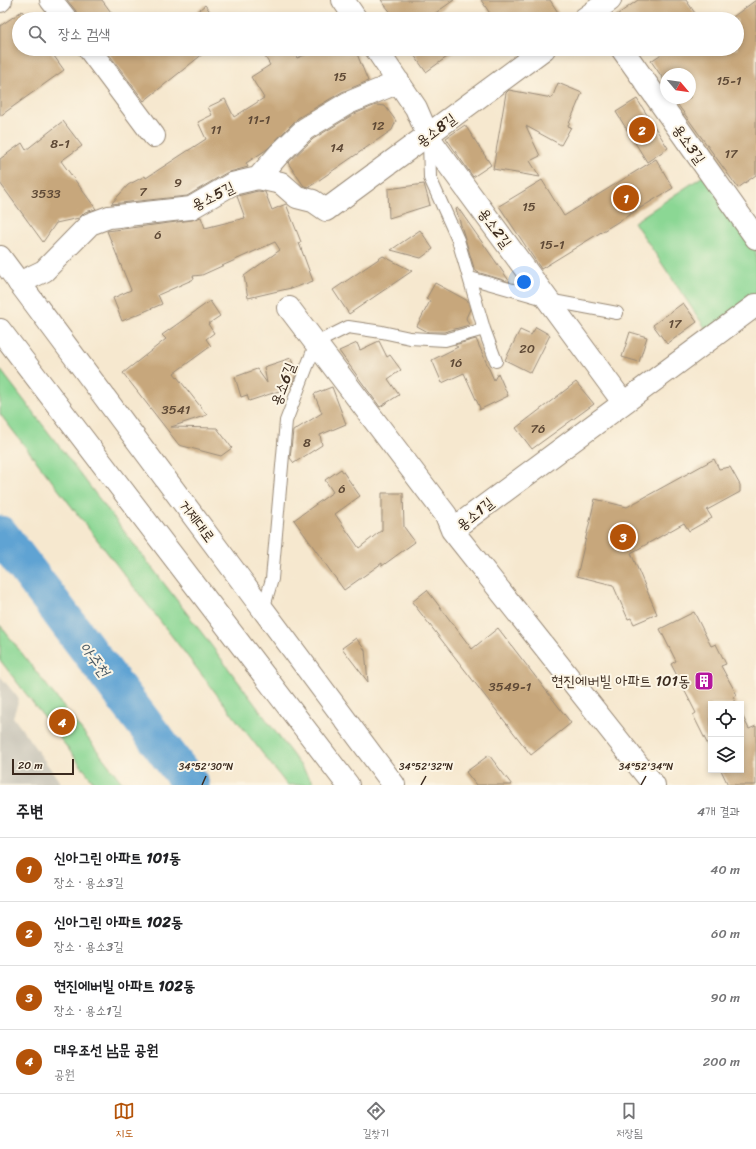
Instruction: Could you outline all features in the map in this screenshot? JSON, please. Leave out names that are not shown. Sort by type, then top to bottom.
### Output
[{"type":"street","points":[[51,0],[60,12]]},
{"type":"street","points":[[343,0],[351,12]]},
{"type":"street","points":[[93,56],[154,136]]},
{"type":"street","name":"용소2길","points":[[381,56],[416,108],[428,136],[623,402]]},
{"type":"street","name":"용소8길","points":[[258,178],[281,183],[297,197],[313,201],[326,210],[535,56]]},
{"type":"street","name":"용소3길","points":[[627,56],[756,238]]},
{"type":"street","points":[[258,178],[279,154],[305,129],[348,103],[399,82]]},
{"type":"street","name":"용소5길","points":[[19,283],[44,271],[90,224],[109,217],[191,208],[232,184],[258,178]]},
{"type":"street","name":"거제대로","points":[[0,257],[394,785]]},
{"type":"street","name":"용소1길","points":[[654,785],[452,530],[756,305]]},
{"type":"street","points":[[289,308],[446,515],[452,530]]},
{"type":"street","points":[[0,330],[348,785]]},
{"type":"lane","points":[[428,136],[430,178],[458,240],[484,329],[496,360]]},
{"type":"lane","points":[[470,278],[548,300],[617,313]]},
{"type":"lane","points":[[316,343],[348,327],[410,338],[445,340],[484,329]]},
{"type":"lane","name":"용소6길","points":[[263,610],[272,579],[286,421],[316,343]]},
{"type":"shaded area","points":[[0,676],[19,699],[13,717],[62,785],[0,785]]},
{"type":"green space","points":[[709,172],[756,238],[756,305],[712,338],[634,222]]},
{"type":"green space","points":[[0,369],[205,637],[315,785],[287,785],[0,414]]},
{"type":"green space","points":[[0,625],[124,785],[96,785],[0,660]]},
{"type":"building","points":[[67,0],[102,0],[111,12],[76,12]]},
{"type":"building","points":[[381,0],[454,0],[437,12],[390,12]]},
{"type":"building","points":[[481,0],[550,0],[558,12],[489,12]]},
{"type":"building","points":[[638,0],[686,0],[694,12],[621,12]]},
{"type":"building","points":[[756,0],[756,175],[738,188],[677,104],[696,104],[696,68],[660,68],[660,74],[651,61],[658,56],[744,56],[744,12],[740,12]]},
{"type":"building","points":[[205,5],[210,12],[196,12]]},
{"type":"building","points":[[12,18],[12,56],[54,56],[64,70],[0,116],[0,26]]},
{"type":"building","points":[[110,56],[200,56],[144,101]]},
{"type":"building","points":[[265,56],[296,56],[297,58],[302,56],[358,56],[368,81],[342,92],[298,118],[266,150],[246,163],[248,167],[226,173],[187,196],[111,204],[128,185],[145,176],[146,178],[206,139],[198,122],[212,115],[208,107],[225,99],[234,117],[264,98],[251,77],[270,65]]},
{"type":"building","points":[[415,56],[448,56],[426,72]]},
{"type":"building","points":[[558,83],[582,93],[568,126],[571,127],[561,145],[526,126],[540,156],[530,161],[540,177],[493,169],[506,93],[509,90],[552,98]]},
{"type":"building","points":[[637,99],[668,148],[647,162],[616,112]]},
{"type":"building","points":[[376,105],[385,106],[396,121],[392,130],[309,187],[304,186],[288,163],[313,139],[354,114]]},
{"type":"building","points":[[63,121],[82,146],[61,161],[96,209],[85,212],[79,218],[56,223],[43,242],[0,183],[0,159],[22,143],[26,150]]},
{"type":"building","points":[[465,125],[491,165],[473,177],[446,138]]},
{"type":"building","points":[[656,159],[673,188],[541,269],[499,206],[542,180],[564,216]]},
{"type":"building","points":[[424,184],[430,205],[389,218],[388,189]]},
{"type":"building","points":[[258,191],[265,192],[272,210],[286,204],[301,242],[299,243],[313,281],[291,289],[248,298],[244,276],[280,250],[275,242],[202,275],[193,276],[194,279],[158,295],[162,304],[122,321],[113,298],[131,290],[107,231],[192,220],[201,217],[205,228],[245,218],[237,196]]},
{"type":"building","points":[[458,208],[510,282],[477,272],[474,268],[456,209]]},
{"type":"building","points":[[420,230],[433,249],[421,258],[391,250]]},
{"type":"building","points":[[383,256],[412,271],[349,314],[333,290]]},
{"type":"building","points":[[435,283],[468,301],[470,309],[466,318],[469,325],[444,332],[428,332],[417,326],[430,301],[426,299]]},
{"type":"building","points":[[210,301],[220,316],[208,324],[214,333],[206,339],[211,346],[174,373],[207,415],[171,427],[217,428],[232,448],[221,456],[179,445],[123,373],[166,339],[162,335]]},
{"type":"building","points":[[683,303],[697,322],[667,344],[653,325]]},
{"type":"building","points":[[536,327],[550,335],[531,373],[505,360],[520,330],[531,335]]},
{"type":"building","points":[[630,332],[647,337],[639,362],[622,357]]},
{"type":"building","points":[[476,339],[494,380],[498,373],[508,396],[479,410],[480,408],[464,373],[442,383],[432,360],[458,347],[454,345]]},
{"type":"building","points":[[379,341],[387,357],[390,355],[401,370],[388,379],[399,395],[380,407],[339,351],[357,343],[360,350]]},
{"type":"building","points":[[291,358],[296,374],[291,387],[249,401],[247,395],[241,397],[235,377],[257,369],[267,383],[264,367]]},
{"type":"building","points":[[576,382],[594,404],[532,449],[516,428]]},
{"type":"building","points":[[332,387],[346,424],[320,435],[322,445],[294,463],[290,458],[293,431],[322,413],[314,394]]},
{"type":"building","points":[[714,459],[719,469],[730,467],[740,485],[740,492],[707,510],[712,518],[689,531],[684,523],[631,553],[657,614],[634,624],[631,618],[628,619],[613,585],[577,576],[595,499],[627,507]]},
{"type":"building","points":[[341,469],[360,496],[335,514],[359,548],[382,530],[382,493],[403,493],[404,527],[415,542],[382,566],[382,563],[344,590],[294,520],[333,492],[325,480]]},
{"type":"building","points":[[427,590],[472,649],[498,628],[571,723],[531,755],[412,602]]},
{"type":"building","name":"현진에버빌 아파트 101동","points":[[694,612],[711,646],[716,644],[726,664],[721,666],[737,695],[733,697],[735,701],[708,701],[708,745],[693,715],[696,713],[671,664],[676,661],[660,629]]},
{"type":"building","points":[[356,638],[365,650],[368,682],[342,648]]},
{"type":"building","points":[[744,719],[749,729],[756,726],[756,785],[728,785],[722,773],[744,773]]},
{"type":"building","points":[[489,755],[512,785],[476,785],[466,772]]},
{"type":"waterway","name":"아주천","points":[[0,534],[191,785]]},
{"type":"place","name":"신아그린 아파트 102동","points":[[642,130]]},
{"type":"place","name":"신아그린 아파트 101동","points":[[626,198]]},
{"type":"place","name":"현진에버빌 아파트 102동","points":[[623,537]]},
{"type":"place","name":"현진에버빌 아파트 101동","points":[[704,681]]},
{"type":"place","name":"대우조선 남문 공원","points":[[62,722]]}]
